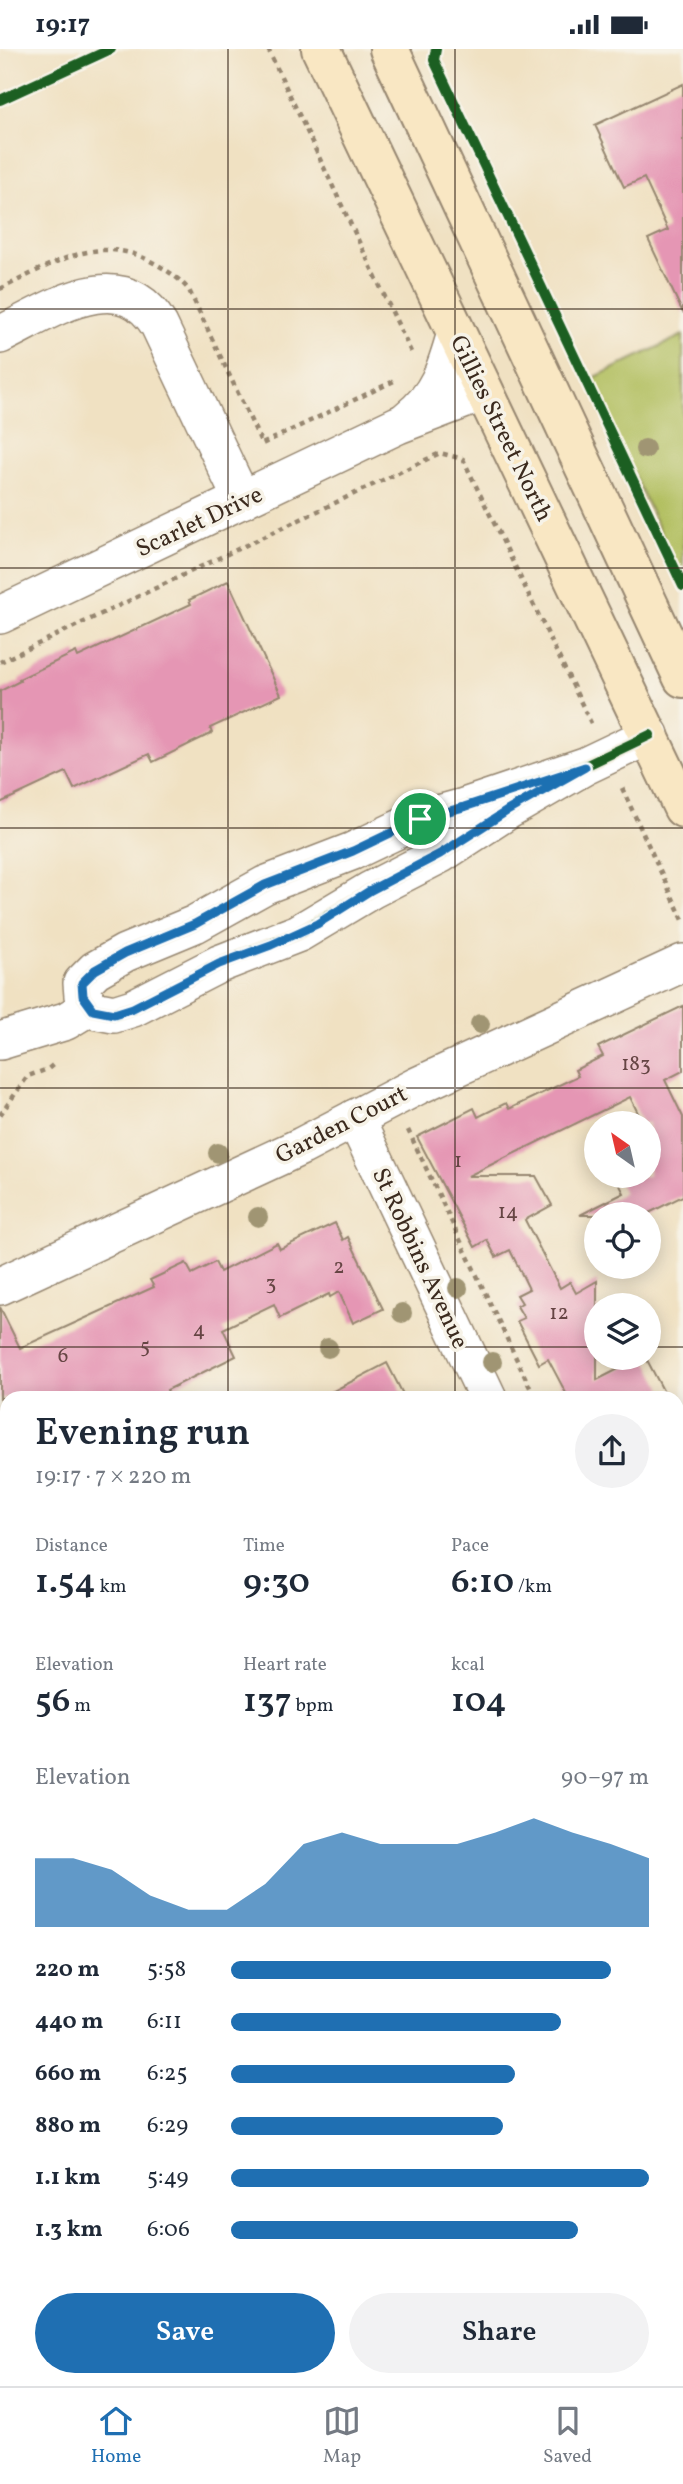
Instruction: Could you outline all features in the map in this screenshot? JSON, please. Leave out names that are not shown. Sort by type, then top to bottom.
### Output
[{"type":"main road","name":"Gillies Street North","points":[[321,49],[683,808]]},
{"type":"main road","points":[[389,49],[683,678]]},
{"type":"street","points":[[0,335],[77,298],[95,293],[117,293],[135,301],[151,314],[159,325],[242,501]]},
{"type":"street","name":"Scarlet Drive","points":[[398,425],[425,405],[437,389],[445,372],[456,333]]},
{"type":"street","name":"Scarlet Drive","points":[[0,615],[398,425],[484,391]]},
{"type":"street","points":[[596,761],[464,807],[420,819],[353,851],[276,881],[189,927],[125,953],[85,979],[82,992],[89,1007],[98,1012],[114,1014],[149,1001],[219,964],[299,933],[371,890],[440,854],[507,811],[596,761],[650,735]]},
{"type":"street","points":[[276,881],[299,933]]},
{"type":"street","points":[[125,953],[149,1001]]},
{"type":"street","name":"Garden Court","points":[[0,1286],[302,1146],[417,1086],[683,963]]},
{"type":"street","points":[[0,1041],[66,1021],[89,1007]]},
{"type":"street","name":"St Robbins Avenue","points":[[355,1118],[485,1391]]},
{"type":"path","points":[[268,49],[411,352],[407,365]]},
{"type":"path","points":[[0,289],[77,254],[101,249],[138,255],[169,271],[189,290],[262,444],[403,377]]},
{"type":"path","points":[[0,662],[440,453],[463,459],[596,761],[683,920]]},
{"type":"path","points":[[406,1126],[532,1391]]},
{"type":"green space","points":[[683,335],[683,580],[589,380]]},
{"type":"building","points":[[683,84],[683,313],[648,239],[668,230],[644,178],[624,187],[595,125]]},
{"type":"building","points":[[228,581],[281,695],[210,728],[212,733],[153,762],[149,754],[74,789],[66,772],[0,803],[0,691],[76,652],[78,657],[191,604],[189,600]]},
{"type":"building","points":[[683,1006],[683,1071],[665,1080],[683,1117],[683,1196],[661,1207],[661,1202],[606,1202],[624,1193],[621,1188],[662,1188],[662,1111],[637,1111],[630,1097],[601,1111],[584,1111],[584,1119],[468,1176],[536,1176],[552,1205],[525,1220],[560,1288],[570,1282],[576,1293],[597,1281],[597,1293],[584,1293],[584,1370],[597,1370],[597,1380],[617,1370],[652,1370],[663,1391],[565,1391],[548,1359],[539,1364],[517,1321],[524,1318],[517,1306],[522,1303],[517,1295],[529,1289],[510,1250],[496,1257],[487,1240],[475,1247],[417,1137],[474,1108],[478,1117],[506,1103],[509,1109],[578,1076],[575,1070],[603,1056],[598,1047]]},
{"type":"building","points":[[335,1223],[343,1240],[348,1237],[383,1309],[353,1323],[339,1292],[330,1297],[329,1294],[280,1318],[274,1304],[223,1329],[236,1356],[167,1391],[0,1391],[0,1307],[20,1348],[154,1287],[150,1280],[186,1263],[192,1274],[215,1262],[220,1272],[277,1243],[280,1249]]},
{"type":"building","points":[[387,1363],[401,1391],[333,1391]]},
{"type":"cycle path","points":[[0,100],[111,49]]},
{"type":"cycle path","points":[[436,49],[434,60],[683,586]]},
{"type":"cycle path","points":[[585,766],[420,819],[353,851],[265,885],[195,924],[125,953],[95,970],[82,983],[83,996],[93,1010],[114,1014],[133,1008],[219,964],[299,933],[371,890],[441,854],[507,811],[585,766],[650,735]]},
{"type":"route","points":[[585,767],[507,811],[440,854],[362,895],[299,933],[219,964],[149,1001],[121,1012],[98,1012],[86,1002],[81,987],[87,975],[114,959],[195,924],[265,885],[353,851],[420,819],[585,767]]}]
